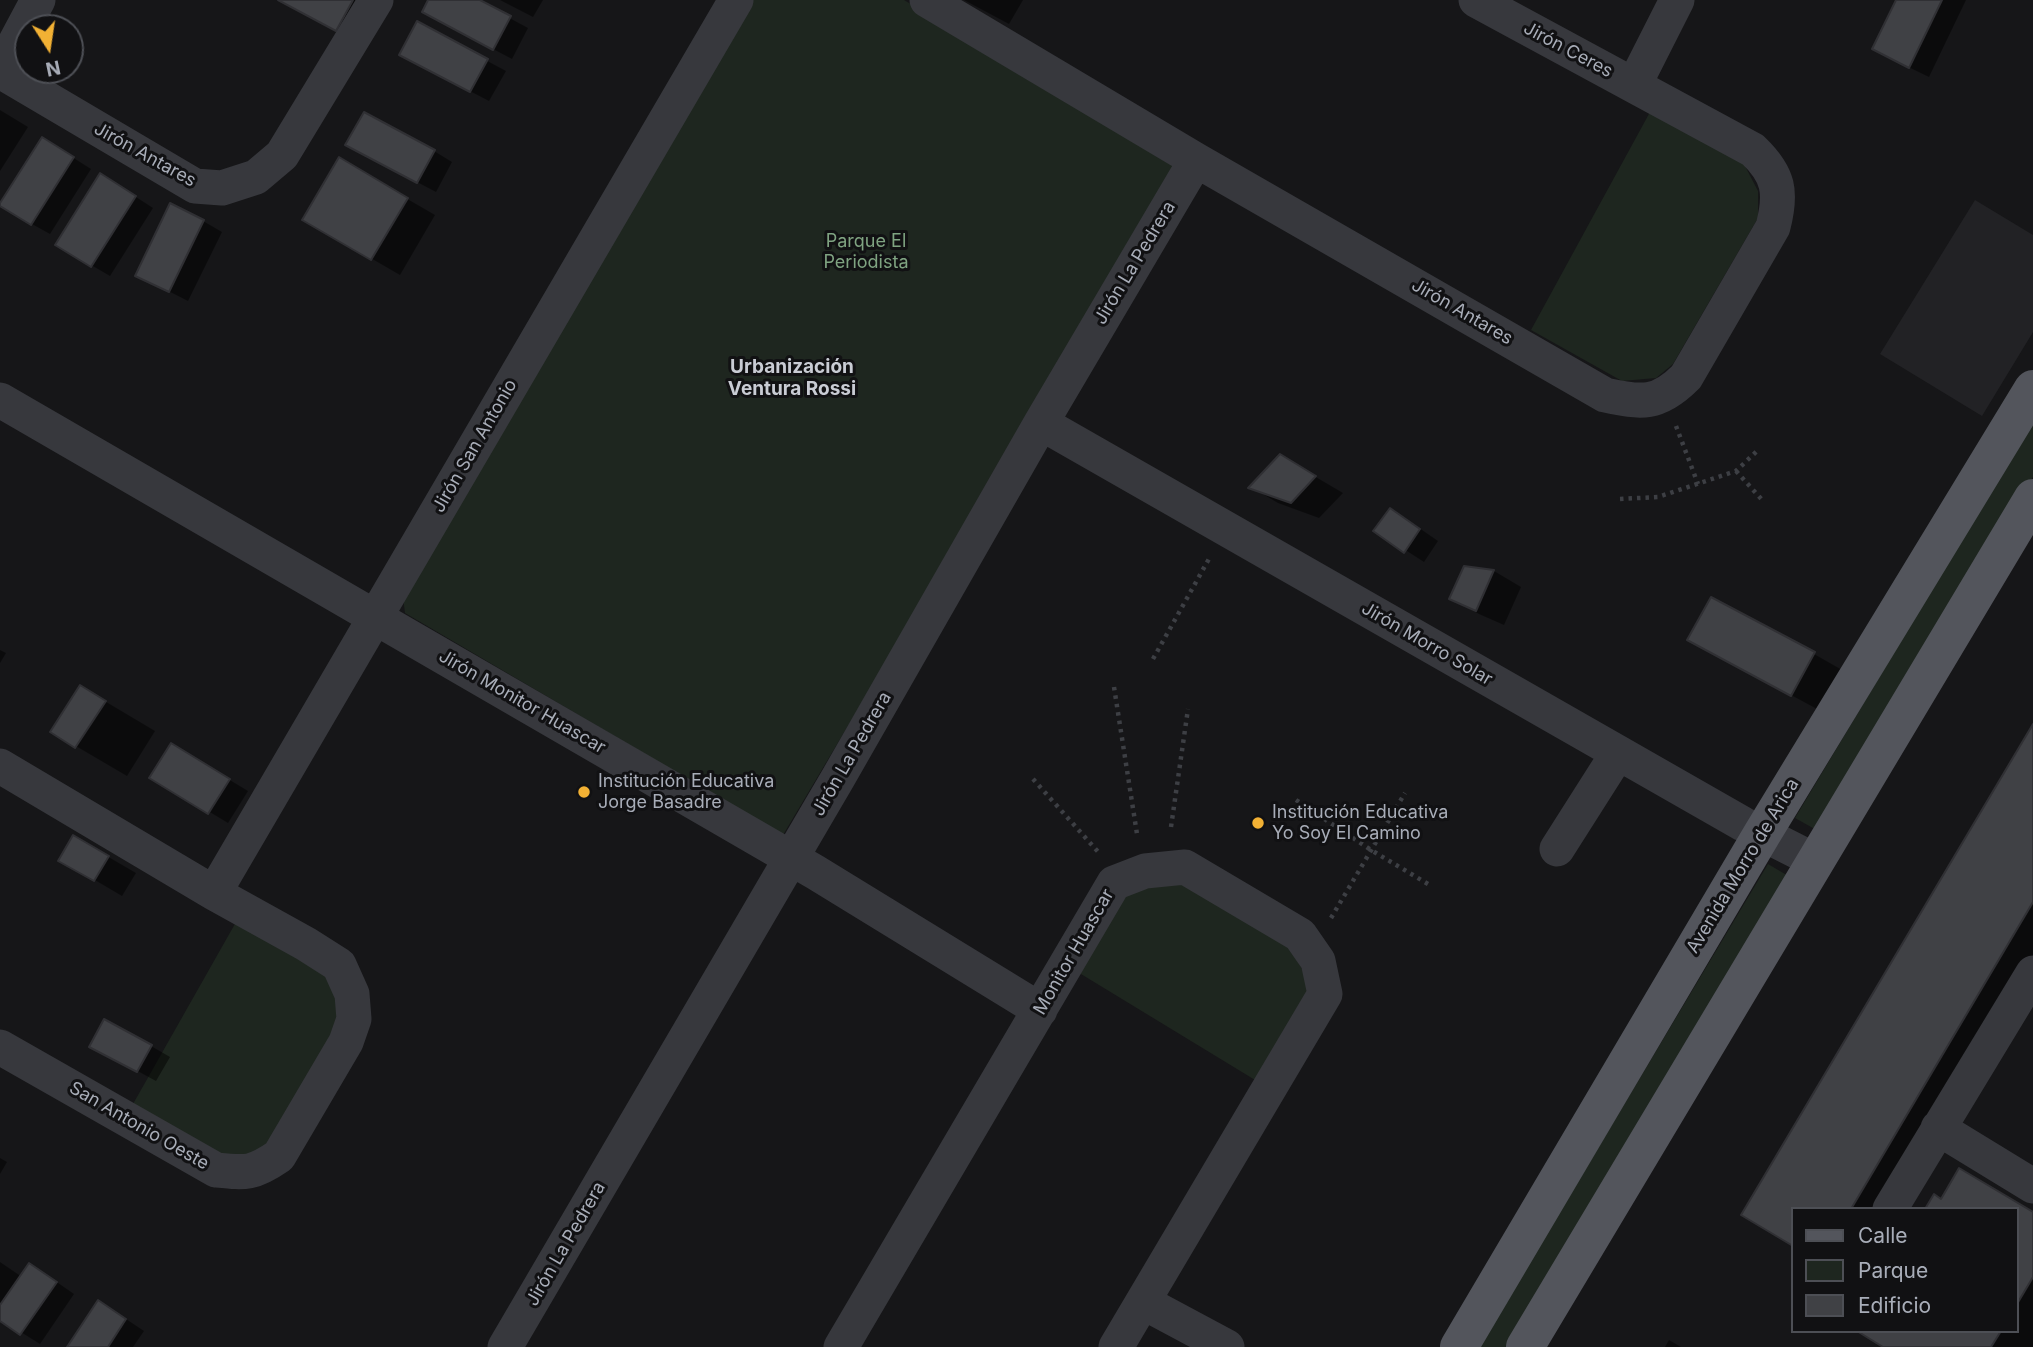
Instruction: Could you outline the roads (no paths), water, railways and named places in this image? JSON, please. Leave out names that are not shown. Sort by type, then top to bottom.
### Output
[{"type":"main road","name":"Avenida Morro de Arica","points":[[1459,1347],[1762,834],[2033,389]]},
{"type":"main road","points":[[1525,1347],[2033,498]]},
{"type":"street","points":[[0,71],[38,0]]},
{"type":"street","name":"Jirón Antares","points":[[0,71],[195,186],[222,188],[256,177],[282,155],[376,0]]},
{"type":"street","name":"Jirón San Antonio","points":[[214,893],[736,0]]},
{"type":"street","name":"Jirón Antares","points":[[928,0],[1196,160],[1605,395],[1632,401],[1654,399],[1672,391],[1686,377],[1773,227],[1779,204],[1776,182],[1766,163],[1753,150],[1647,92]]},
{"type":"street","name":"Jirón Ceres","points":[[1476,0],[1647,92]]},
{"type":"street","points":[[1647,92],[1677,0]]},
{"type":"street","name":"Jirón La Pedrera","points":[[505,1347],[1196,160]]},
{"type":"street","name":"Jirón Monitor Huascar","points":[[0,400],[791,858],[1040,1010]]},
{"type":"street","name":"Jirón Morro Solar","points":[[1041,423],[1618,753],[1762,834],[1816,861]]},
{"type":"street","points":[[1557,849],[1618,753]]},
{"type":"street","points":[[0,766],[214,893]]},
{"type":"street","name":"Monitor Huascar","points":[[841,1347],[1114,883],[1145,871],[1185,867],[1300,935],[1318,961],[1325,995],[1116,1347]]},
{"type":"street","name":"San Antonio Oeste","points":[[0,1046],[216,1170],[245,1173],[266,1165],[279,1156],[346,1042],[354,1019],[352,994],[339,965],[214,893]]},
{"type":"street","points":[[1891,1207],[2033,973]]},
{"type":"street","points":[[1938,1128],[2033,1186]]},
{"type":"street","points":[[1143,1302],[1227,1347]]},
{"type":"place","name":"Institución Educativa Jorge Basadre","points":[[584,792]]},
{"type":"place","name":"Institución Educativa Yo Soy El Camino","points":[[1258,823]]},
{"type":"district","name":"Urbanización Ventura Rossi","points":[[792,378]]},
{"type":"park label","name":"Parque El Periodista","points":[[866,252]]}]
